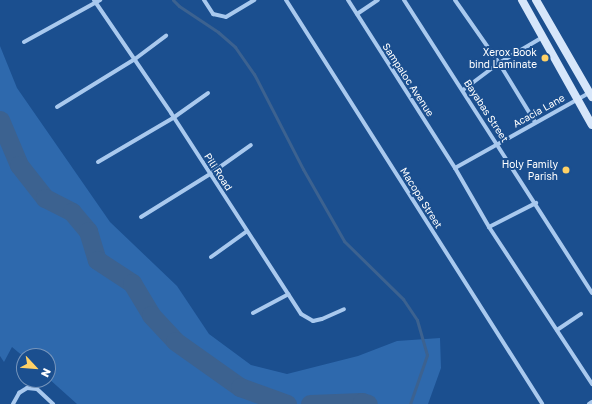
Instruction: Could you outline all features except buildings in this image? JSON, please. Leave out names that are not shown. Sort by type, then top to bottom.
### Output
[{"type":"main road","points":[[522,0],[592,125]]},
{"type":"main road","points":[[536,0],[591,95]]},
{"type":"street","points":[[204,0],[213,14],[226,17],[254,0]]},
{"type":"street","name":"Macopa Street","points":[[286,0],[542,404]]},
{"type":"street","name":"Sampaloc Avenue","points":[[348,0],[456,168],[489,227],[592,384]]},
{"type":"street","points":[[357,14],[378,0]]},
{"type":"street","name":"Bayabas Street","points":[[404,0],[592,292]]},
{"type":"street","points":[[456,0],[499,63],[535,122]]},
{"type":"street","points":[[24,42],[96,1]]},
{"type":"street","name":"Pili Road","points":[[96,1],[300,314],[313,321],[322,319],[344,309]]},
{"type":"street","points":[[57,107],[134,59],[166,36]]},
{"type":"street","points":[[463,90],[499,63],[543,37]]},
{"type":"street","points":[[98,162],[173,118],[208,93]]},
{"type":"street","name":"Acacia Lane","points":[[456,168],[577,99],[591,95]]},
{"type":"street","points":[[141,217],[210,174],[251,146]]},
{"type":"street","points":[[489,227],[536,204]]},
{"type":"street","points":[[211,257],[247,231]]},
{"type":"street","points":[[253,313],[288,294]]},
{"type":"street","points":[[557,330],[582,314]]},
{"type":"street","points":[[13,404],[19,393],[27,388],[36,389],[53,404]]},
{"type":"shaded area","points":[[0,46],[17,88],[110,222],[177,286],[209,334],[251,365],[287,374],[358,356],[397,341],[440,338],[441,368],[428,404],[77,404],[56,385],[56,348],[16,348],[16,350],[12,347],[4,362],[0,356]]},
{"type":"waterway","points":[[173,0],[179,6],[218,32],[235,47],[254,74],[303,169],[344,241],[403,299],[417,320],[427,355],[410,404]]},
{"type":"waterway","points":[[0,120],[19,165],[45,198],[72,212],[88,231],[97,260],[132,283],[151,315],[175,341],[240,387],[287,404]]},
{"type":"waterway","points":[[310,404],[362,402],[368,404]]},
{"type":"place","name":"Xerox Book bind Laminate","points":[[545,58]]},
{"type":"place","name":"Holy Family Parish","points":[[566,170]]}]
